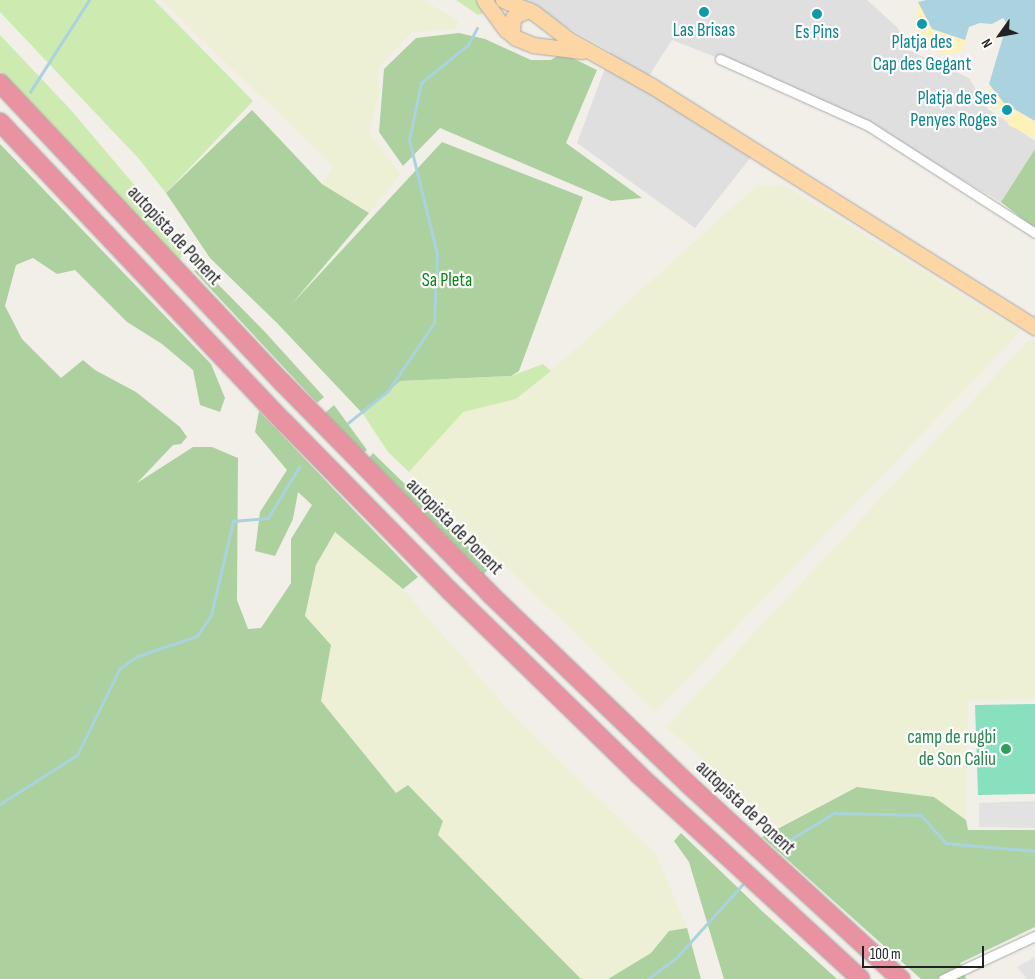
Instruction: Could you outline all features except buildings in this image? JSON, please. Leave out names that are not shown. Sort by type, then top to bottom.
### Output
[{"type":"highway","name":"autopista de Ponent","points":[[0,83],[434,538],[637,736],[901,979]]},
{"type":"highway","points":[[0,122],[305,444],[450,591],[639,775],[861,979]]},
{"type":"main road","points":[[484,0],[517,37],[533,45],[596,54]]},
{"type":"main road","points":[[503,0],[533,13],[564,36],[596,54],[1035,327]]},
{"type":"main road","points":[[517,37],[513,17],[533,13]]},
{"type":"main road","points":[[517,37],[531,40],[539,34],[541,24],[533,13]]},
{"type":"street","points":[[720,59],[867,125],[1035,233]]},
{"type":"street","points":[[943,979],[1035,936]]},
{"type":"shaded area","points":[[518,0],[867,0],[898,28],[904,48],[969,78],[988,109],[1035,141],[1035,149],[1001,202],[867,125],[757,73],[672,40],[645,82],[751,157],[695,228],[577,143],[611,52]]},
{"type":"shaded area","points":[[1035,801],[1035,828],[979,827],[979,803]]},
{"type":"shaded area","points":[[1035,957],[1035,979],[1027,979],[1017,967]]},
{"type":"green space","points":[[0,0],[154,0],[253,101],[166,193],[139,159],[0,12]]},
{"type":"green space","points":[[161,0],[423,0],[459,21],[455,29],[412,32],[378,69],[379,93],[369,132],[401,174],[369,213],[322,184],[333,166]]},
{"type":"green space","points":[[456,0],[476,0],[483,11],[482,14],[478,15]]},
{"type":"green space","points":[[459,33],[485,39],[531,60],[551,60],[562,53],[597,70],[566,143],[642,198],[611,201],[440,128],[403,166],[379,132],[384,69],[416,38]]},
{"type":"green space","points":[[0,35],[70,109],[153,207],[185,253],[178,261],[0,71]]},
{"type":"green space","name":"Sa Pleta","points":[[252,110],[322,184],[369,213],[291,305],[442,142],[583,197],[519,371],[511,376],[400,381],[363,414],[277,323],[210,258],[166,193]]},
{"type":"green space","points":[[0,144],[211,364],[225,398],[220,412],[200,405],[193,370],[162,344],[127,322],[75,270],[57,274],[33,258],[16,265],[5,306],[22,339],[61,378],[83,360],[95,370],[136,392],[180,427],[187,437],[181,444],[173,445],[137,483],[193,447],[212,447],[238,458],[237,600],[248,629],[261,628],[291,583],[291,539],[312,505],[298,492],[293,519],[275,556],[255,551],[260,512],[287,470],[255,432],[259,411],[418,577],[403,589],[335,532],[316,565],[305,616],[331,645],[321,701],[396,793],[408,785],[443,821],[438,835],[581,979],[0,979]]},
{"type":"green space","points":[[1035,149],[1035,229],[1001,202]]},
{"type":"green space","points":[[784,185],[1021,331],[655,712],[409,472],[463,412],[516,399],[551,371],[756,186]]},
{"type":"green space","points":[[200,266],[265,332],[324,397],[317,403],[194,271]]},
{"type":"green space","points":[[1030,339],[1035,342],[1035,699],[968,701],[966,820],[934,797],[857,787],[778,827],[666,727]]},
{"type":"green space","points":[[543,364],[551,371],[516,399],[463,412],[409,472],[388,452],[363,414],[400,381],[511,376]]},
{"type":"green space","points":[[334,405],[367,450],[363,453],[325,413]]},
{"type":"green space","points":[[373,453],[490,567],[484,574],[369,458]]},
{"type":"green space","points":[[335,531],[403,589],[520,723],[655,853],[687,928],[669,931],[651,953],[608,979],[581,979],[438,835],[443,820],[408,786],[396,793],[321,701],[331,645],[305,617],[316,565]]},
{"type":"green space","name":"camp de rugbi de Son Caliu","points":[[1035,704],[1035,794],[978,795],[975,705]]},
{"type":"green space","points":[[857,787],[934,797],[966,820],[968,830],[1035,830],[1035,927],[960,963],[966,979],[921,979],[762,837]]},
{"type":"green space","points":[[681,833],[762,911],[837,979],[724,979],[689,862],[674,841]]},
{"type":"green space","points":[[687,928],[701,979],[608,979],[651,953],[669,931]]},
{"type":"sand","name":"Platja des Cap des Gegant","points":[[918,2],[932,29],[965,40],[964,49],[950,55],[914,42]]},
{"type":"sand","name":"Platja de Ses Penyes Roges","points":[[989,84],[1004,103],[1035,121],[1035,138],[1010,126],[991,99]]},
{"type":"water","points":[[926,0],[1035,0],[1035,121],[1004,103],[989,84],[1003,37],[1010,27],[1003,18],[992,24],[980,23],[969,27],[965,40],[932,29],[918,2]]},
{"type":"waterway","points":[[30,92],[89,0]]},
{"type":"waterway","points":[[348,423],[388,391],[434,323],[437,254],[409,140],[421,83],[468,45],[477,28]]},
{"type":"waterway","points":[[0,804],[77,755],[120,668],[138,656],[197,636],[211,615],[233,521],[268,518],[299,467]]},
{"type":"waterway","points":[[778,847],[834,813],[921,815],[946,843],[1035,851]]},
{"type":"waterway","points":[[648,979],[677,957],[742,885]]},
{"type":"place","name":"Las Brisas","points":[[704,12]]},
{"type":"place","name":"Es Pins","points":[[817,14]]},
{"type":"place","name":"Platja des Cap des Gegant","points":[[922,24]]},
{"type":"place","name":"Platja de Ses Penyes Roges","points":[[1007,110]]},
{"type":"place","name":"camp de rugbi de Son Caliu","points":[[1006,749]]}]
